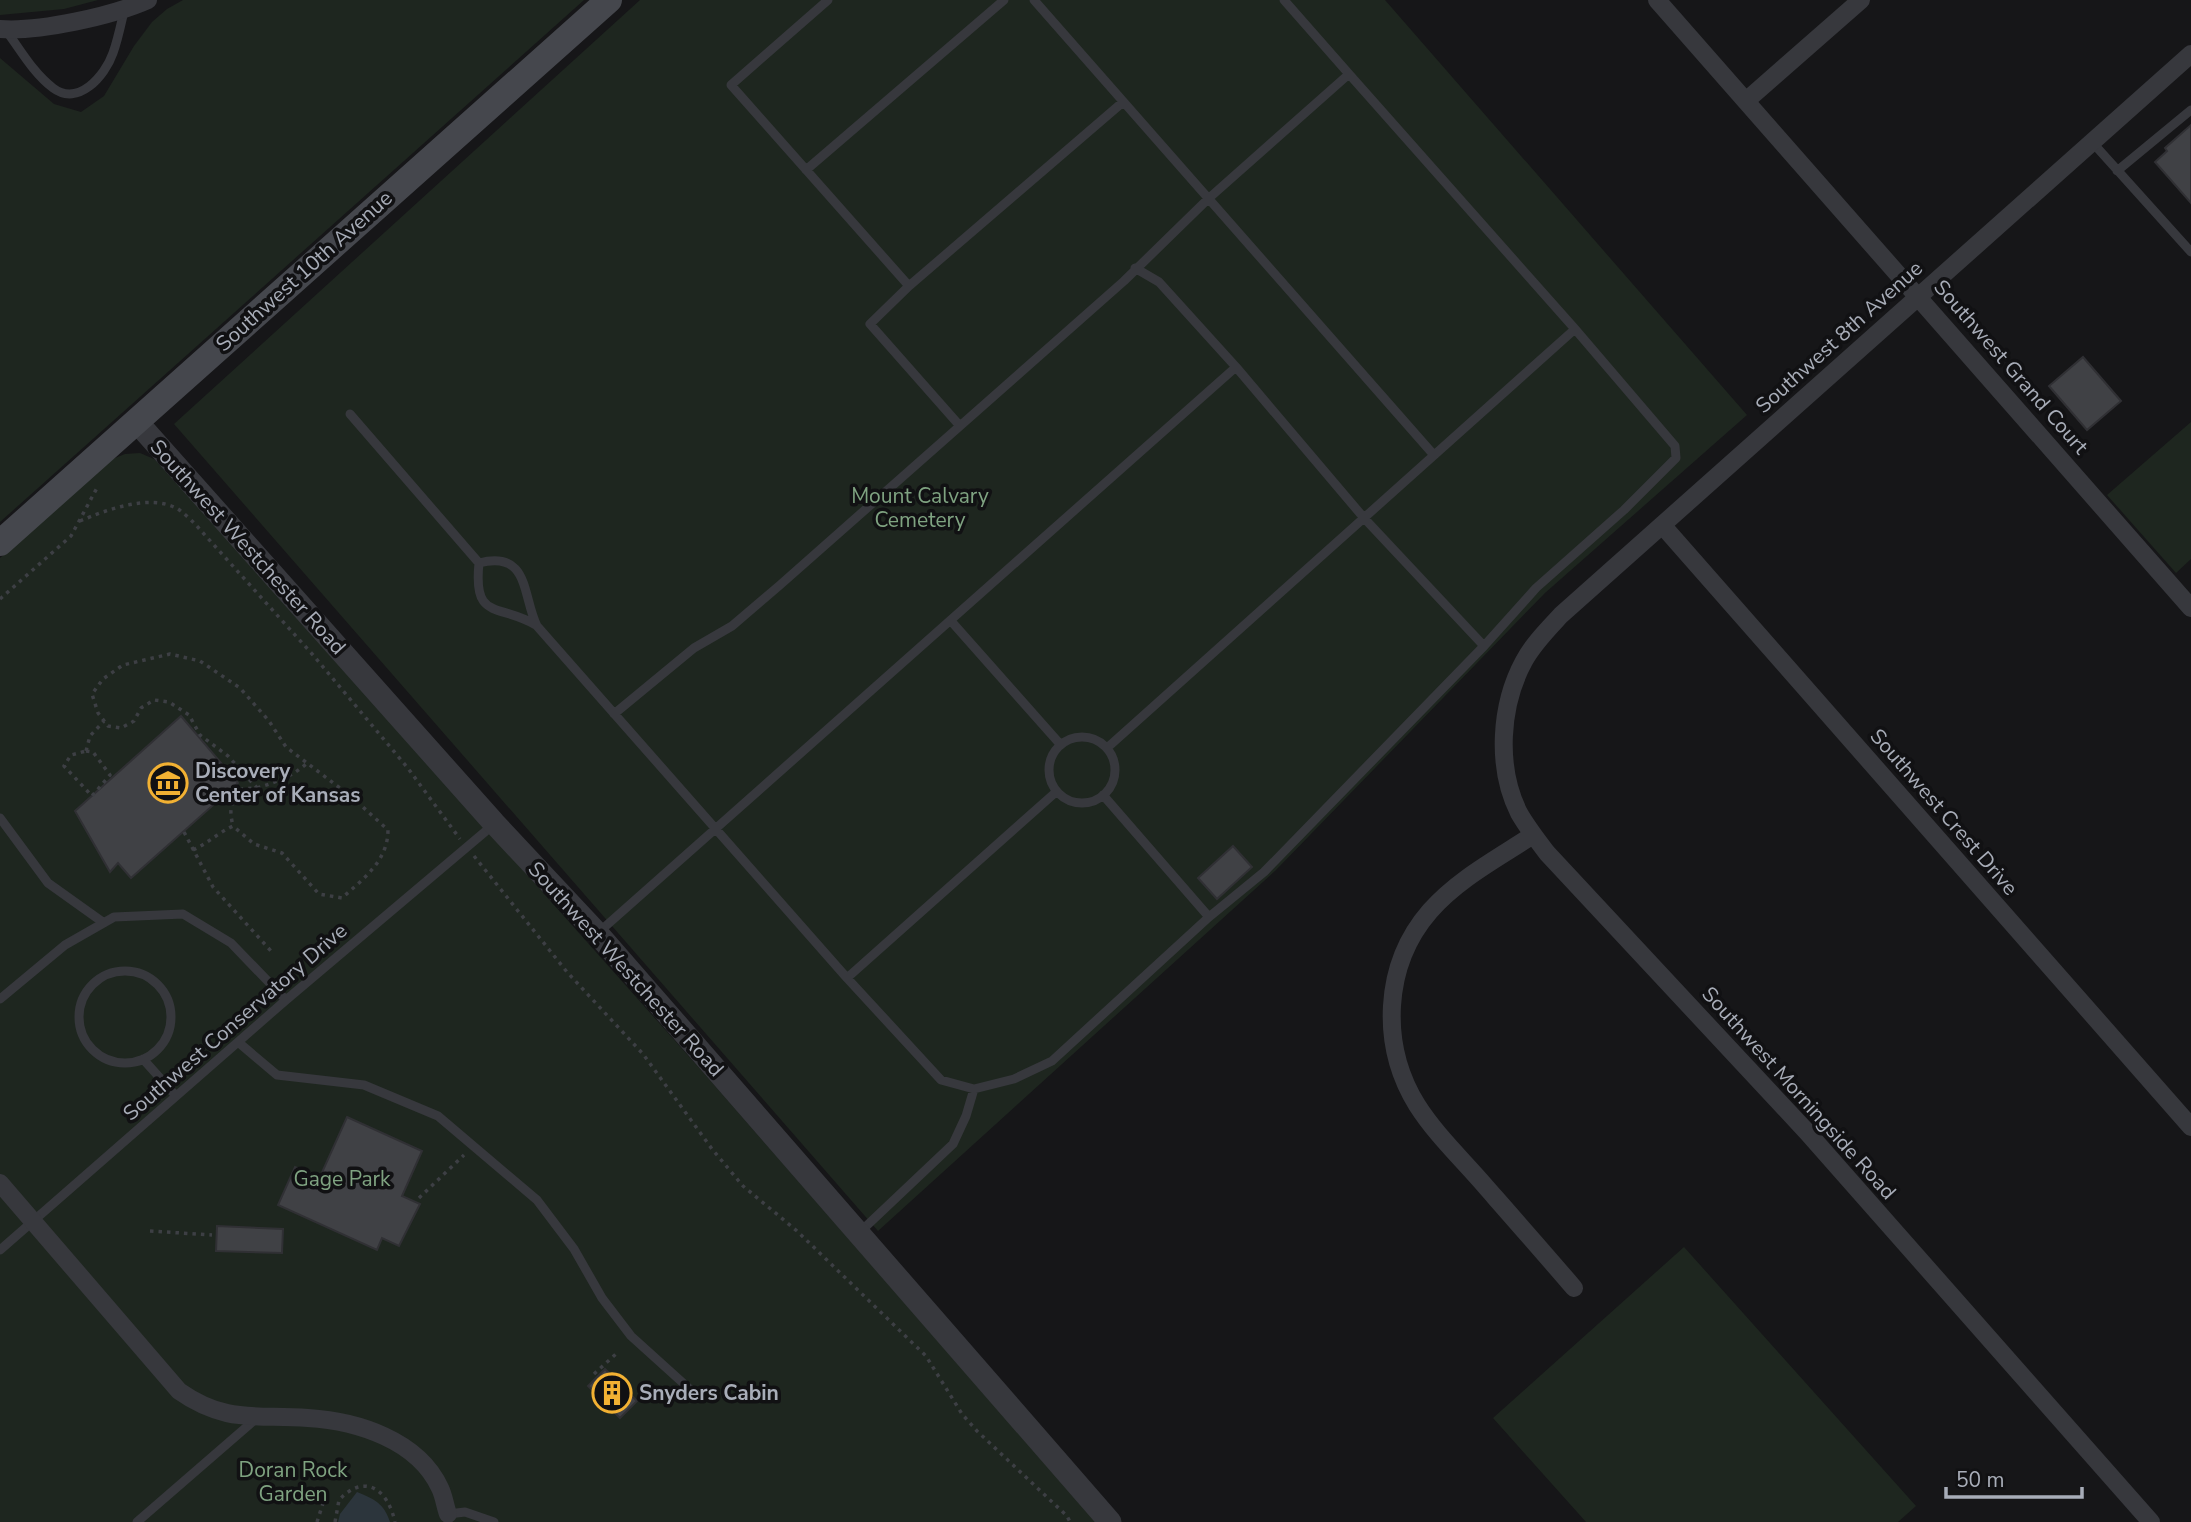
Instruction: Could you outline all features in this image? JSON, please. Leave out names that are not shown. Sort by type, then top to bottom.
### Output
[{"type":"main road","name":"Southwest 10th Avenue","points":[[0,543],[609,0]]},
{"type":"street","points":[[3,29],[87,19],[124,10],[148,0]]},
{"type":"street","name":"Southwest Grand Court","points":[[1657,0],[2191,608]]},
{"type":"street","points":[[1747,100],[1861,0]]},
{"type":"street","name":"Southwest 8th Avenue","points":[[1524,661],[1539,639],[1561,615],[2191,54]]},
{"type":"street","name":"Southwest Westchester Road","points":[[136,422],[494,823],[597,933],[1110,1522]]},
{"type":"street","name":"Southwest Crest Drive","points":[[1662,526],[2191,1127]]},
{"type":"street","name":"Southwest Morningside Road","points":[[1524,661],[1510,693],[1504,747],[1510,786],[1519,811],[1533,835],[1807,1132],[2151,1522]]},
{"type":"street","points":[[1533,835],[1445,895],[1413,934],[1393,988],[1393,1041],[1406,1084],[1429,1122],[1574,1288]]},
{"type":"street","points":[[0,1183],[179,1391],[205,1406],[233,1416],[334,1421],[385,1437],[408,1449],[426,1468],[440,1488],[449,1518]]},
{"type":"lane","points":[[828,0],[731,85],[909,286]]},
{"type":"lane","points":[[806,170],[1004,0]]},
{"type":"lane","points":[[1034,0],[1433,454]]},
{"type":"lane","points":[[479,563],[491,560],[506,563],[520,574],[526,585],[531,614],[537,626],[847,978],[941,1080],[974,1089],[1014,1079],[1052,1061],[1209,917],[1264,872],[1484,646],[1536,588],[1624,510],[1676,458],[1675,446],[1575,329],[1284,0]]},
{"type":"lane","points":[[3,29],[41,78],[66,95],[80,92],[100,76],[112,55],[124,10]]},
{"type":"lane","points":[[614,714],[694,648],[732,626],[960,426],[1349,74]]},
{"type":"lane","points":[[960,426],[870,324],[909,286],[1124,102]]},
{"type":"lane","points":[[2117,170],[2191,110]]},
{"type":"lane","points":[[2092,142],[2191,253]]},
{"type":"lane","points":[[1135,268],[1159,282],[1236,367],[1364,519],[1484,646]]},
{"type":"lane","points":[[1107,748],[1575,329]]},
{"type":"lane","points":[[597,933],[1236,367]]},
{"type":"lane","points":[[350,414],[479,563],[476,584],[481,599],[495,611],[523,618],[537,626]]},
{"type":"lane","points":[[951,621],[1060,744]]},
{"type":"lane","points":[[1084,736],[1097,740],[1107,748],[1113,759],[1115,772],[1112,785],[1103,795],[1092,802],[1079,803],[1056,792],[1048,767],[1052,754],[1060,744],[1071,738],[1084,736]]},
{"type":"lane","points":[[847,978],[1056,792]]},
{"type":"lane","points":[[1103,795],[1209,917]]},
{"type":"lane","points":[[0,818],[48,883],[104,923]]},
{"type":"lane","name":"Southwest Conservatory Drive","points":[[0,1250],[286,1000],[494,823]]},
{"type":"lane","points":[[0,999],[65,945],[114,917],[183,914],[231,943],[286,1000]]},
{"type":"lane","points":[[124,971],[140,973],[154,980],[164,992],[170,1007],[171,1023],[156,1051],[143,1059],[129,1063],[115,1062],[90,1047],[83,1035],[79,1021],[80,1007],[94,983],[108,974],[124,971]]},
{"type":"lane","points":[[238,1042],[277,1075],[364,1086],[438,1116],[537,1200],[574,1249],[602,1298],[631,1336],[692,1392]]},
{"type":"lane","points":[[143,1059],[176,1096]]},
{"type":"lane","points":[[859,1233],[953,1144],[966,1116],[974,1089]]},
{"type":"lane","points":[[137,1522],[259,1417]]},
{"type":"lane","points":[[449,1518],[465,1512],[494,1522]]},
{"type":"path","points":[[80,521],[114,507],[152,504],[178,509],[195,524],[313,655],[407,767],[567,972],[643,1055],[712,1149],[743,1186],[797,1231],[926,1356],[970,1423],[1070,1522]]},
{"type":"path","points":[[257,788],[228,756],[200,735],[189,715],[169,702],[154,700],[141,708],[134,721],[121,728],[108,726],[98,713],[93,694],[103,678],[123,666],[170,654],[200,661],[240,688],[269,721],[286,747],[353,798],[388,830],[388,843],[380,860],[342,898],[319,894],[282,853],[254,844],[233,826],[229,811],[233,800],[242,789],[257,788],[296,773],[307,763]]},
{"type":"path","points":[[86,751],[90,736],[104,721]]},
{"type":"path","points":[[86,751],[93,752],[110,775],[92,796],[64,766],[71,755],[86,751]]},
{"type":"path","points":[[193,850],[233,826]]},
{"type":"path","points":[[184,832],[213,887],[271,951]]},
{"type":"path","points":[[419,1198],[472,1145]]},
{"type":"path","points":[[150,1231],[212,1235]]},
{"type":"path","points":[[594,1374],[617,1353]]},
{"type":"path","points":[[641,1397],[650,1388]]},
{"type":"path","points":[[335,1522],[339,1500],[351,1490],[365,1486],[375,1488],[386,1499],[395,1522]]},
{"type":"path","points":[[317,1522],[326,1494]]},
{"type":"green space","points":[[0,0],[98,0],[64,9],[0,15]]},
{"type":"green space","points":[[183,0],[584,0],[0,522],[0,58],[54,104],[81,112],[104,96],[152,22]]},
{"type":"green space","name":"Mount Calvary Cemetery","points":[[640,0],[1385,0],[1747,415],[1545,593],[1276,870],[878,1231],[174,424]]},
{"type":"green space","points":[[2191,422],[2191,559],[2176,573],[2107,495]]},
{"type":"green space","name":"Gage Park","points":[[140,453],[154,459],[167,470],[709,1079],[1096,1522],[0,1522],[0,558],[110,460],[125,454]]},
{"type":"green space","points":[[1684,1247],[1916,1506],[1898,1522],[1586,1522],[1493,1418]]},
{"type":"shaded area","points":[[357,1492],[378,1502],[390,1522],[338,1522],[340,1514]]},
{"type":"building","points":[[2191,125],[2191,203],[2155,162],[2167,151],[2165,148]]},
{"type":"building","points":[[2083,357],[2121,401],[2087,430],[2049,386]]},
{"type":"building","points":[[181,716],[238,783],[131,878],[118,863],[110,872],[75,811]]},
{"type":"building","points":[[1233,846],[1252,867],[1217,899],[1198,878]]},
{"type":"building","points":[[347,1117],[422,1151],[402,1196],[420,1204],[399,1246],[382,1238],[377,1250],[278,1205],[295,1167],[320,1177]]},
{"type":"building","points":[[217,1226],[283,1229],[282,1253],[216,1251]]},
{"type":"building","name":"Snyders Cabin","points":[[605,1369],[637,1401],[620,1418],[588,1386]]},
{"type":"place","name":"Discovery Center of Kansas","points":[[168,783]]},
{"type":"place","name":"Snyders Cabin","points":[[612,1393]]},
{"type":"park label","name":"Doran Rock Garden","points":[[293,1482]]}]
